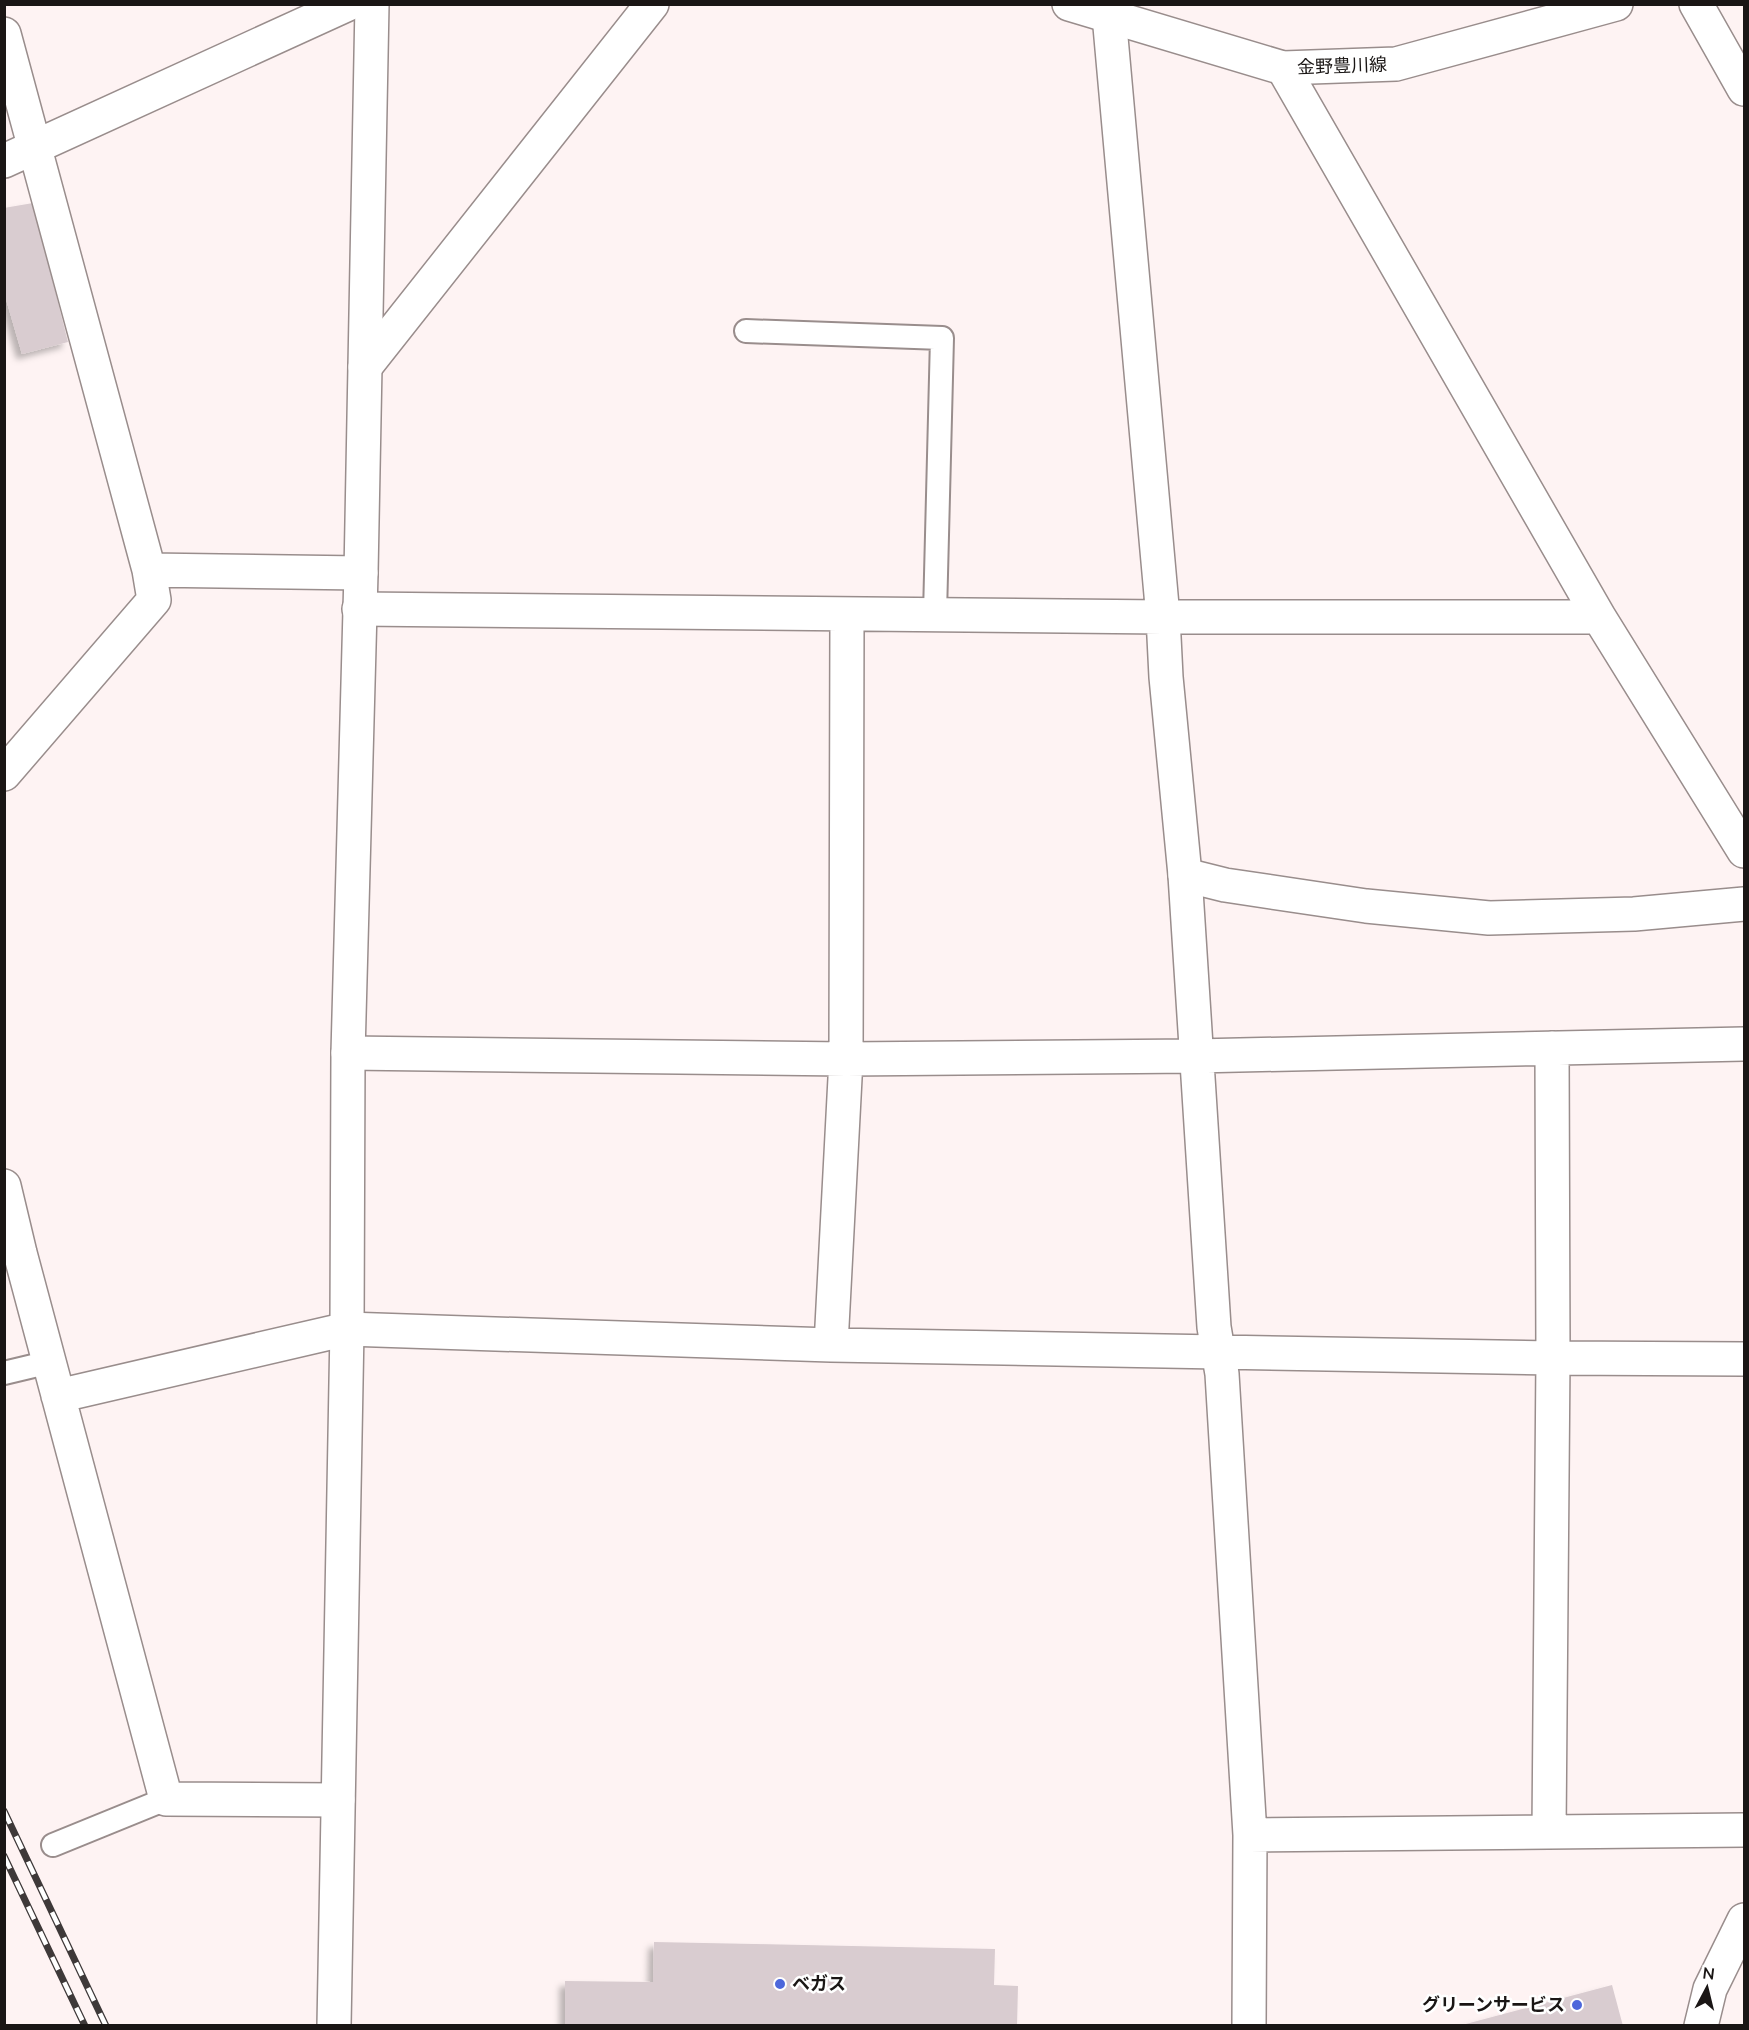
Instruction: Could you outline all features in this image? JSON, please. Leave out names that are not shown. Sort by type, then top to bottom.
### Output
[{"type":"street","points":[[4,161],[348,4]]},
{"type":"street","points":[[334,2025],[347,1329],[348,1053],[361,573],[372,4]]},
{"type":"street","points":[[365,367],[652,4]]},
{"type":"street","name":"金野豊川線","points":[[1069,4],[1109,11],[1283,68],[1396,64],[1616,4]]},
{"type":"street","points":[[1696,4],[1744,89]]},
{"type":"street","points":[[1109,11],[1185,875],[1214,1315],[1222,1374],[1250,1835],[1249,2025]]},
{"type":"street","points":[[4,34],[149,570],[154,600],[4,774]]},
{"type":"street","points":[[1283,68],[1599,617],[1744,851]]},
{"type":"street","points":[[149,570],[361,573]]},
{"type":"street","points":[[359,609],[1163,617],[1599,617]]},
{"type":"street","points":[[831,1345],[846,1059],[847,614]]},
{"type":"street","points":[[1185,875],[1225,885],[1366,906],[1490,918],[1634,914],[1744,904]]},
{"type":"street","points":[[348,1053],[846,1059],[1196,1056],[1744,1044]]},
{"type":"street","points":[[1549,1832],[1553,1358],[1552,1048]]},
{"type":"street","points":[[4,1186],[12,1254],[50,1362],[166,1799],[338,1800]]},
{"type":"street","points":[[58,1396],[347,1329],[831,1345],[1553,1358],[1744,1359]]},
{"type":"street","points":[[1250,1835],[1744,1830]]},
{"type":"street","points":[[1701,2025],[1710,1989],[1744,1920]]},
{"type":"lane","points":[[746,331],[942,338],[935,614]]},
{"type":"lane","points":[[4,1373],[50,1362]]},
{"type":"lane","points":[[53,1845],[166,1799]]},
{"type":"building","points":[[33,203],[68,342],[22,354],[4,292],[4,208]]},
{"type":"building","name":"ベガス","points":[[654,1942],[995,1949],[994,1985],[1018,1986],[1017,2026],[565,2026],[565,1981],[653,1982]]},
{"type":"building","name":"グリーンサービス","points":[[1612,1985],[1623,2026],[1462,2026],[1462,2025]]},
{"type":"railway","points":[[4,1811],[106,2026]]},
{"type":"railway","points":[[4,1856],[85,2026]]},
{"type":"place","name":"ベガス","points":[[780,1984]]},
{"type":"place","name":"グリーンサービス","points":[[1577,2005]]}]
